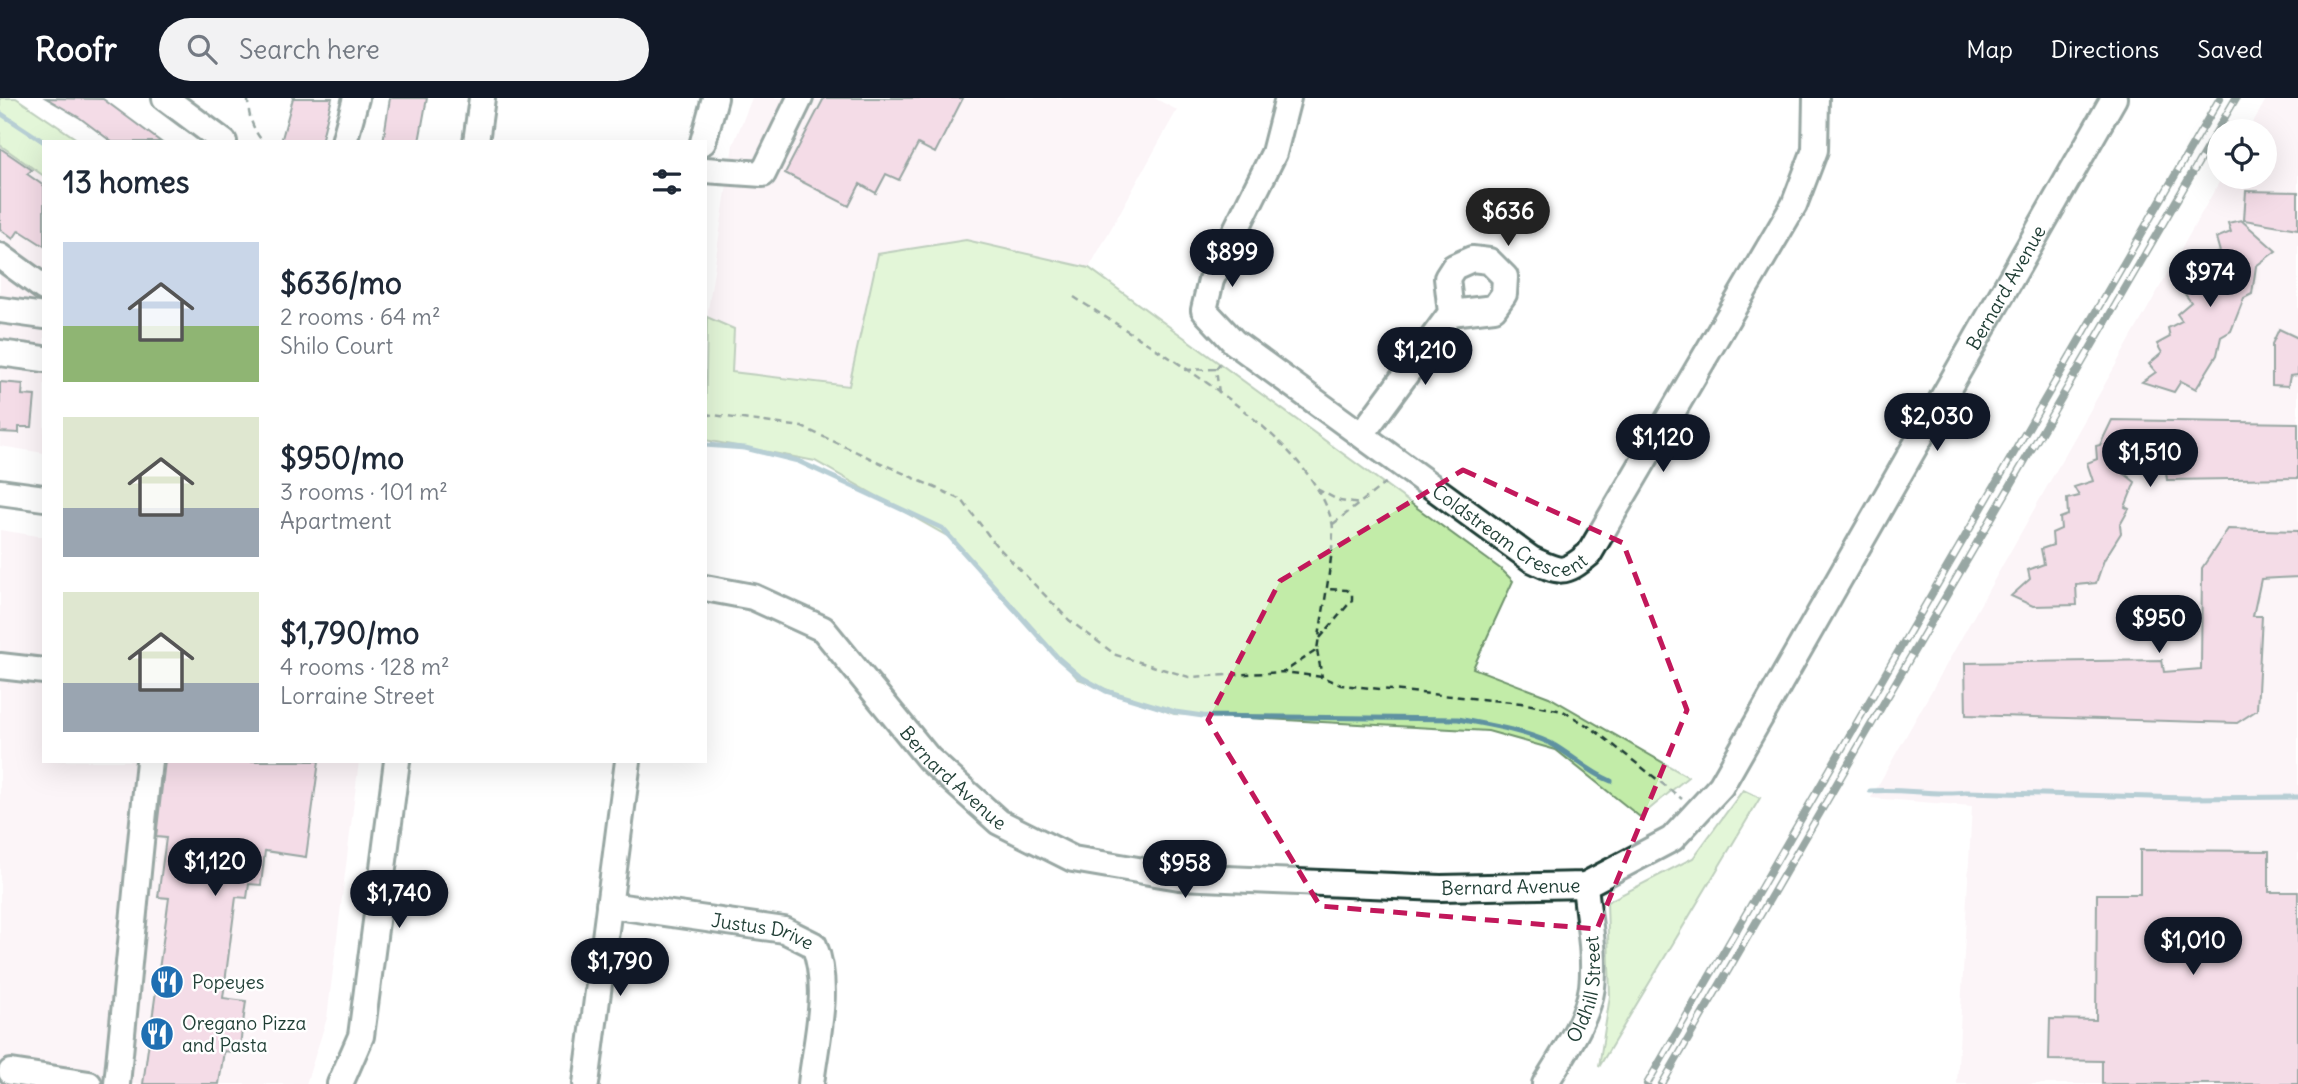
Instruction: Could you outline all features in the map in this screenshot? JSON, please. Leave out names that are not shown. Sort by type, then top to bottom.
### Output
[{"type":"street","points":[[165,98],[221,140]]},
{"type":"street","points":[[345,140],[356,98]]},
{"type":"street","points":[[475,140],[482,98]]},
{"type":"street","points":[[704,140],[715,98]]},
{"type":"street","points":[[707,170],[763,174],[800,98]]},
{"type":"street","name":"Coldstream Crescent","points":[[1288,98],[1274,153],[1206,295],[1204,310],[1234,342],[1531,559],[1561,572],[1570,569],[1589,554],[1794,205],[1815,150],[1816,98]]},
{"type":"street","name":"Bernard Avenue","points":[[707,588],[753,597],[823,629],[929,759],[999,822],[1073,859],[1180,877],[1441,888],[1584,885],[1672,839],[1721,786],[2114,98]]},
{"type":"street","points":[[0,256],[42,287]]},
{"type":"street","points":[[0,310],[42,316]]},
{"type":"street","points":[[1362,434],[1451,313]]},
{"type":"street","points":[[0,353],[42,359]]},
{"type":"street","points":[[0,492],[42,498]]},
{"type":"street","points":[[0,666],[42,671]]},
{"type":"street","points":[[117,1084],[149,763]]},
{"type":"street","points":[[340,1084],[361,1036],[397,763]]},
{"type":"street","points":[[586,1084],[628,763]]},
{"type":"street","name":"Oldhill Street","points":[[1545,1084],[1582,1019],[1591,990],[1593,969],[1584,885]]},
{"type":"street","name":"Justus Drive","points":[[609,905],[784,930],[799,935],[814,945],[821,964],[822,985],[811,1084]]},
{"type":"street","points":[[11,1072],[89,1084]]},
{"type":"path","points":[[248,98],[248,114],[255,133],[261,140]]},
{"type":"path","points":[[1074,297],[1219,393],[1286,446],[1317,489],[1333,524],[1317,650],[1322,677]]},
{"type":"path","points":[[1219,393],[1216,369],[1234,342]]},
{"type":"path","points":[[1185,370],[1216,369]]},
{"type":"path","points":[[707,414],[802,427],[962,500],[995,544],[1069,620],[1116,655],[1189,677],[1284,672],[1322,677],[1341,685],[1521,703],[1563,711],[1593,729],[1697,809]]},
{"type":"path","points":[[1333,524],[1406,466]]},
{"type":"path","points":[[1317,489],[1340,500],[1360,504]]},
{"type":"path","points":[[1318,641],[1352,600],[1352,594],[1347,590],[1325,589]]},
{"type":"path","points":[[1284,672],[1317,650]]},
{"type":"highlighted area","points":[[1463,470],[1623,543],[1687,710],[1597,929],[1320,906],[1208,720],[1280,581]]},
{"type":"shaded area","points":[[752,98],[1154,98],[1177,110],[1089,268],[966,240],[878,255],[849,386],[732,372],[734,329],[707,317],[733,145]]},
{"type":"shaded area","points":[[2267,98],[2298,98],[2298,1084],[1957,1084],[1972,806],[1871,798],[2215,189],[2277,189],[2277,119],[2255,119]]},
{"type":"shaded area","points":[[0,145],[42,175],[42,453],[0,446]]},
{"type":"shaded area","points":[[0,530],[42,537],[42,763],[359,763],[327,1018],[306,1084],[0,1084]]},
{"type":"green space","points":[[0,98],[16,98],[78,140],[42,140],[42,175],[0,145]]},
{"type":"green space","points":[[966,240],[1089,268],[1502,570],[1513,581],[1473,668],[1549,697],[1688,777],[1640,817],[1556,750],[1488,731],[1174,714],[1078,679],[954,540],[815,461],[707,440],[707,317],[734,329],[732,372],[849,386],[878,254]]},
{"type":"green space","points":[[1743,790],[1760,798],[1599,1067],[1610,996],[1607,902],[1693,858]]},
{"type":"building","points":[[46,98],[103,99],[158,140],[109,140],[80,118]]},
{"type":"building","points":[[293,98],[332,98],[322,140],[282,140]]},
{"type":"building","points":[[390,98],[427,98],[419,140],[383,140]]},
{"type":"building","points":[[824,98],[963,98],[935,153],[918,144],[899,180],[886,174],[876,193],[860,184],[849,206],[785,173]]},
{"type":"building","points":[[0,148],[32,170],[27,174],[42,185],[42,245],[19,230],[13,239],[0,229]]},
{"type":"building","points":[[2246,191],[2298,192],[2298,229],[2244,220]]},
{"type":"building","points":[[2241,220],[2276,251],[2256,266],[2252,294],[2244,298],[2231,331],[2221,337],[2217,355],[2196,389],[2181,381],[2174,392],[2142,382],[2156,372],[2149,364],[2162,353],[2157,344],[2170,337],[2168,328],[2182,321],[2177,314],[2191,302],[2181,289],[2200,285],[2198,274],[2209,270],[2206,257],[2220,252],[2216,238],[2231,232],[2228,223]]},
{"type":"building","points":[[2279,329],[2298,338],[2298,375],[2290,376],[2288,386],[2272,385],[2272,344]]},
{"type":"building","points":[[0,382],[23,384],[22,395],[35,396],[32,427],[19,427],[19,433],[0,432]]},
{"type":"building","points":[[2112,420],[2298,423],[2298,478],[2167,480],[2165,463],[2106,459],[2135,482],[2125,507],[2129,509],[2120,525],[2121,533],[2104,560],[2096,583],[2076,585],[2077,605],[2033,606],[2011,596],[2030,579],[2028,570],[2044,564],[2041,549],[2053,545],[2052,533],[2061,529],[2060,518],[2068,515],[2067,499],[2079,496],[2074,487],[2093,481],[2087,463],[2097,459],[2096,446],[2100,445]]},
{"type":"building","points":[[2228,529],[2298,531],[2298,577],[2261,579],[2253,616],[2262,616],[2257,710],[2237,723],[1966,715],[1965,663],[2162,660],[2164,672],[2201,669],[2202,568]]},
{"type":"building","points":[[165,763],[319,763],[306,857],[265,851],[261,885],[249,884],[247,898],[236,897],[223,998],[246,1001],[239,1053],[224,1051],[219,1084],[143,1084],[169,898],[158,897],[166,838],[156,837]]},
{"type":"building","points":[[2140,850],[2269,851],[2269,892],[2298,892],[2298,1084],[2102,1084],[2102,1061],[2049,1060],[2050,1019],[2096,1020],[2097,894],[2140,894]]},
{"type":"waterway","points":[[0,113],[42,141]]},
{"type":"waterway","points":[[707,445],[745,448],[798,461],[942,528],[1058,658],[1079,676],[1106,691],[1175,712],[1203,716],[1458,719],[1539,738],[1611,781]]},
{"type":"waterway","points":[[1870,791],[2187,798],[2298,797]]},
{"type":"railway","points":[[1647,1084],[2220,98]]},
{"type":"railway","points":[[1662,1084],[2236,98]]},
{"type":"place","name":"Popeyes","points":[[167,982]]},
{"type":"place","name":"Oregano Pizza and Pasta","points":[[157,1034]]}]
